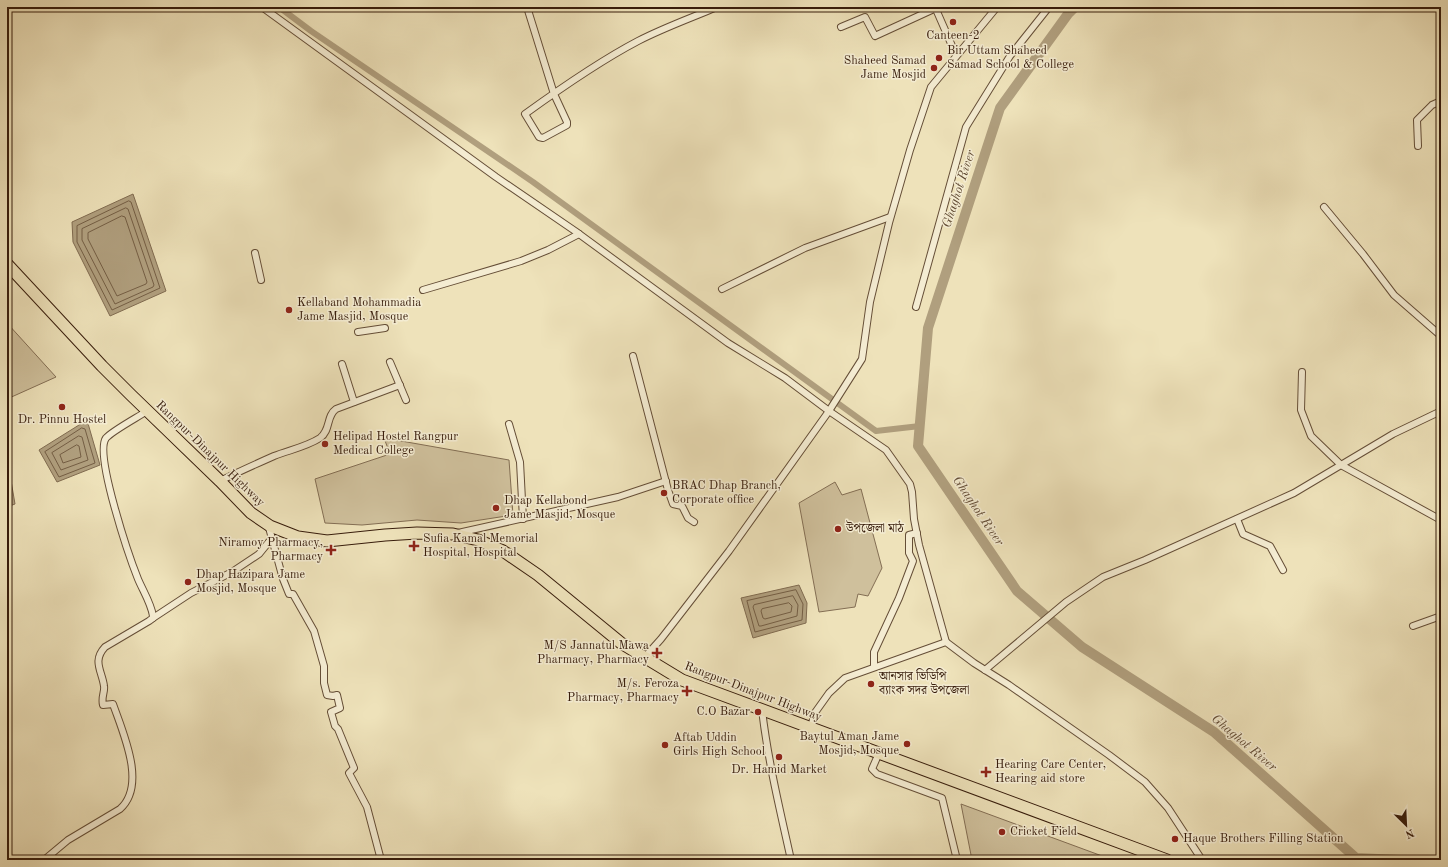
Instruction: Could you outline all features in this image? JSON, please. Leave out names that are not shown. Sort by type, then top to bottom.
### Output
[{"type":"highway","name":"Rangpur-Dinajpur Highway","points":[[7,264],[102,366],[147,411],[220,481],[250,513],[268,524],[298,537],[327,541],[417,533],[453,534],[478,540],[503,551],[538,575],[621,643],[682,680],[1167,860]]},
{"type":"street","points":[[262,7],[496,177],[579,234],[728,343],[785,378],[886,450],[910,484],[917,533],[946,642],[1109,755],[1145,782],[1168,808],[1202,860]]},
{"type":"street","points":[[527,7],[554,94],[567,122],[567,125],[543,138],[539,137],[525,114],[554,94],[611,56],[640,40],[717,7]]},
{"type":"street","points":[[644,658],[661,639],[729,551],[830,409],[862,359],[870,302],[890,217],[931,87],[997,7]]},
{"type":"street","points":[[916,307],[966,127],[1010,56],[1049,7]]},
{"type":"street","points":[[840,27],[865,17],[875,36],[935,8],[956,55]]},
{"type":"street","points":[[1418,146],[1417,120],[1432,105],[1441,101]]},
{"type":"street","points":[[1324,207],[1363,254],[1394,295],[1441,336]]},
{"type":"street","points":[[722,288],[805,248],[890,217]]},
{"type":"street","points":[[423,290],[521,261],[548,250],[579,234]]},
{"type":"street","points":[[255,253],[261,280]]},
{"type":"street","points":[[358,332],[385,328]]},
{"type":"street","points":[[634,356],[668,490],[674,504],[682,506],[688,518],[694,522]]},
{"type":"street","points":[[390,362],[406,400]]},
{"type":"street","points":[[342,364],[354,402]]},
{"type":"street","points":[[1302,372],[1301,410],[1311,436],[1342,465],[1441,520]]},
{"type":"street","points":[[220,481],[320,437],[327,431],[331,413],[333,411],[400,385]]},
{"type":"street","points":[[147,411],[106,438],[104,447],[107,474],[115,511],[128,552],[153,613],[153,618]]},
{"type":"street","points":[[985,670],[1066,602],[1103,577],[1237,519],[1294,492],[1393,434],[1441,411]]},
{"type":"street","points":[[510,424],[520,462],[523,519]]},
{"type":"street","points":[[453,534],[618,497],[666,482]]},
{"type":"street","points":[[1237,519],[1243,534],[1270,546],[1283,570]]},
{"type":"street","points":[[268,524],[289,594],[293,594],[314,631],[324,666],[324,683],[327,695],[337,695],[340,708],[331,712],[335,726],[338,729],[354,768],[349,773],[367,807],[381,860]]},
{"type":"street","points":[[874,667],[874,652],[899,598],[913,561],[909,553],[909,535],[917,533]]},
{"type":"street","points":[[44,860],[68,840],[120,809],[129,798],[133,785],[132,767],[124,735],[113,704],[102,705],[101,698],[104,687],[98,664],[101,651],[191,593],[232,572],[260,554],[272,538]]},
{"type":"street","points":[[1414,626],[1441,616]]},
{"type":"street","points":[[811,728],[814,714],[829,693],[845,678],[946,642]]},
{"type":"street","points":[[762,710],[764,732],[791,860]]},
{"type":"street","points":[[879,754],[872,769],[877,774],[942,798],[957,860]]},
{"type":"shaded area","points":[[7,323],[56,377],[7,399]]},
{"type":"shaded area","points":[[384,438],[509,460],[513,515],[461,523],[417,520],[362,525],[325,523],[315,479],[390,454]]},
{"type":"shaded area","name":"উপজেলা মাঠ","points":[[835,482],[842,495],[861,489],[882,568],[868,596],[858,594],[855,607],[819,612],[799,503]]},
{"type":"shaded area","name":"Cricket Field","points":[[961,804],[1113,860],[972,860]]},
{"type":"water","points":[[133,194],[166,291],[110,316],[73,242],[72,222]]},
{"type":"water","points":[[87,420],[100,465],[57,482],[39,450]]},
{"type":"water","points":[[9,469],[15,504],[7,507],[7,470]]},
{"type":"water","points":[[799,585],[807,603],[806,623],[753,638],[741,598]]},
{"type":"waterway","points":[[279,7],[311,31],[533,182],[876,431],[920,426]]},
{"type":"waterway","name":"Ghaghot River","points":[[1075,7],[1068,14],[1000,108],[928,328],[918,446],[1017,591],[1082,647],[1214,732],[1356,858],[1400,860]]},
{"type":"place","name":"Canteen-2","points":[[953,22]]},
{"type":"place","name":"Bir Uttam Shaheed Samad School & College","points":[[939,58]]},
{"type":"place","name":"Shaheed Samad Jame Mosjid","points":[[934,68]]},
{"type":"place","name":"Kellaband Mohammadia Jame Masjid, Mosque","points":[[289,310]]},
{"type":"place","name":"Dr. Pinnu Hostel","points":[[62,407]]},
{"type":"place","name":"Helipad Hostel Rangpur Medical College","points":[[325,444]]},
{"type":"place","name":"BRAC Dhap Branch, Corporate office","points":[[664,493]]},
{"type":"place","name":"Dhap Kellabond Jame Masjid, Mosque","points":[[496,508]]},
{"type":"place","name":"উপজেলা মাঠ","points":[[838,529]]},
{"type":"place","name":"Sufia Kamal Memorial Hospital, Hospital","points":[[414,546]]},
{"type":"place","name":"Niramoy Pharmacy, Pharmacy","points":[[331,550]]},
{"type":"place","name":"Dhap Hazipara Jame Mosjid, Mosque","points":[[188,582]]},
{"type":"place","name":"M/S Jannatul Mawa Pharmacy, Pharmacy","points":[[657,653]]},
{"type":"place","name":"আনসার ভিডিপি ব্যাংক সদর উপজেলা","points":[[871,684]]},
{"type":"place","name":"M/s. Feroza Pharmacy, Pharmacy","points":[[687,691]]},
{"type":"place","name":"C.O Bazar","points":[[758,712]]},
{"type":"place","name":"Baytul Aman Jame Mosjid, Mosque","points":[[907,744]]},
{"type":"place","name":"Aftab Uddin Girls High School","points":[[665,745]]},
{"type":"place","name":"Dr. Hamid Market","points":[[779,757]]},
{"type":"place","name":"Hearing Care Center, Hearing aid store","points":[[986,772]]},
{"type":"place","name":"Cricket Field","points":[[1002,832]]},
{"type":"place","name":"Haque Brothers Filling Station","points":[[1175,839]]}]
